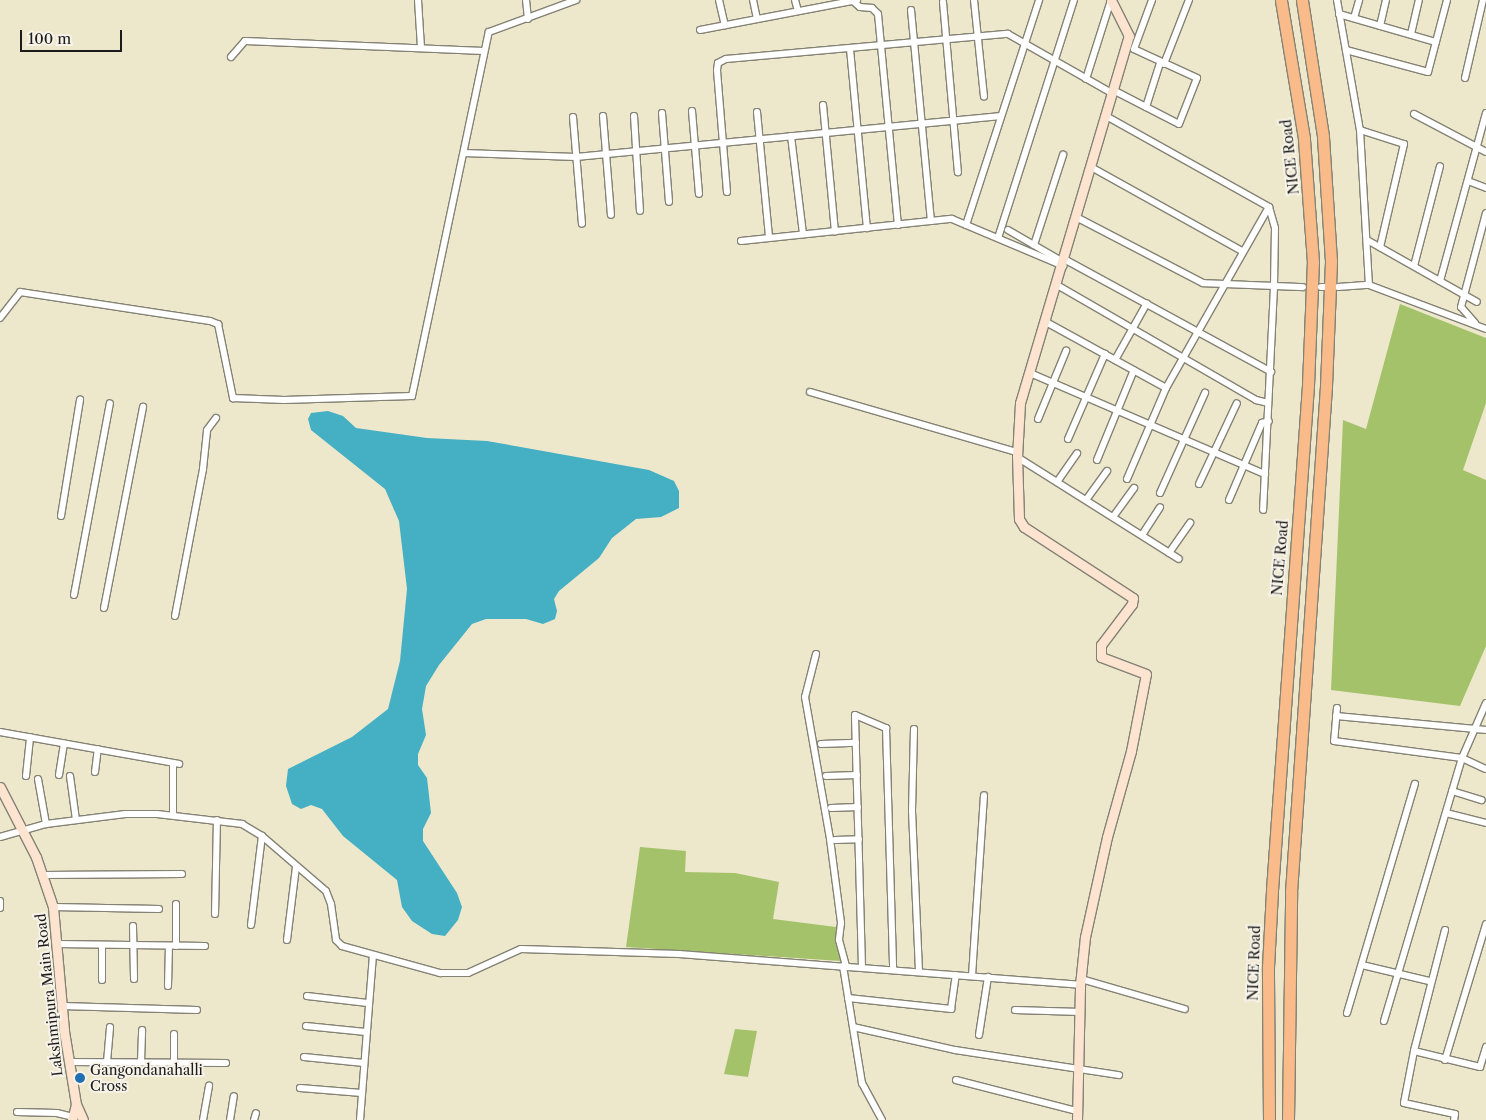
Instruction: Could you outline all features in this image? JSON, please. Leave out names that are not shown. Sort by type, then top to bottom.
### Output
[{"type":"highway","name":"NICE Road","points":[[1269,1120],[1268,967],[1271,899],[1308,385],[1313,262],[1304,138],[1282,0]]},
{"type":"highway","points":[[1288,1120],[1291,892],[1327,377],[1331,261],[1324,136],[1302,0]]},
{"type":"street","points":[[418,0],[421,48]]},
{"type":"street","points":[[526,0],[528,19]]},
{"type":"street","points":[[0,318],[20,292],[210,321],[218,324],[233,398],[284,400],[412,396],[489,32],[576,0]]},
{"type":"street","points":[[719,0],[725,25]]},
{"type":"street","points":[[753,0],[757,19]]},
{"type":"street","points":[[795,0],[798,11]]},
{"type":"street","points":[[700,30],[798,11],[831,2],[855,0],[860,7],[872,8],[878,14],[898,225]]},
{"type":"street","points":[[974,0],[984,96]]},
{"type":"street","points":[[966,224],[1039,0]]},
{"type":"street","points":[[998,238],[1074,0]]},
{"type":"street","points":[[1086,79],[1111,0]]},
{"type":"street","points":[[727,192],[718,63],[726,59],[1008,34],[1025,46],[1056,60],[1086,79],[1179,124],[1197,78],[1162,64],[1134,49],[1111,0]]},
{"type":"street","points":[[956,1080],[1077,1115],[1081,1012],[1080,982],[1093,895],[1131,751],[1146,674],[1101,657],[1101,645],[1132,604],[1133,598],[1024,527],[1019,519],[1017,454],[1020,403],[1046,322],[1113,91],[1131,43],[1152,0]]},
{"type":"street","points":[[1146,107],[1189,0]]},
{"type":"street","points":[[1337,0],[1360,130],[1369,286]]},
{"type":"street","points":[[1354,18],[1359,0]]},
{"type":"street","points":[[1380,26],[1386,0]]},
{"type":"street","points":[[1412,34],[1419,0]]},
{"type":"street","points":[[1346,50],[1428,72],[1447,0]]},
{"type":"street","points":[[1465,78],[1483,0]]},
{"type":"street","points":[[943,2],[958,172]]},
{"type":"street","points":[[911,10],[931,221]]},
{"type":"street","points":[[1340,14],[1436,42]]},
{"type":"street","points":[[231,57],[245,42],[484,51]]},
{"type":"street","points":[[850,49],[867,228]]},
{"type":"street","points":[[823,105],[835,231]]},
{"type":"street","points":[[692,111],[699,194]]},
{"type":"street","points":[[757,112],[768,237]]},
{"type":"street","points":[[662,113],[669,202]]},
{"type":"street","points":[[1440,281],[1486,113]]},
{"type":"street","points":[[1414,114],[1486,152]]},
{"type":"street","points":[[603,116],[611,215]]},
{"type":"street","points":[[634,116],[640,210]]},
{"type":"street","points":[[464,153],[576,157],[1001,116]]},
{"type":"street","points":[[1106,116],[1269,207],[1275,228],[1274,286],[1272,372],[1268,403],[1269,421],[1263,510]]},
{"type":"street","points":[[572,117],[582,224]]},
{"type":"street","points":[[1360,130],[1404,144],[1380,247]]},
{"type":"street","points":[[791,136],[802,234]]},
{"type":"street","points":[[1034,245],[1063,155]]},
{"type":"street","points":[[1414,266],[1440,166]]},
{"type":"street","points":[[1091,167],[1242,251]]},
{"type":"street","points":[[1468,181],[1486,188]]},
{"type":"street","points":[[1127,479],[1166,388],[1242,251],[1269,207]]},
{"type":"street","points":[[1475,324],[1461,307],[1486,213]]},
{"type":"street","points":[[1076,218],[1203,284],[1303,287]]},
{"type":"street","points":[[741,241],[952,219],[1063,262]]},
{"type":"street","points":[[1008,230],[1063,262],[1147,303],[1272,372]]},
{"type":"street","points":[[1367,240],[1476,302]]},
{"type":"street","points":[[1057,285],[1256,400],[1268,403]]},
{"type":"street","points":[[1338,287],[1369,286],[1486,329]]},
{"type":"street","points":[[1115,360],[1147,303]]},
{"type":"street","points":[[1046,322],[1166,388]]},
{"type":"street","points":[[1038,419],[1066,351]]},
{"type":"street","points":[[1068,439],[1105,354]]},
{"type":"street","points":[[1097,460],[1134,370]]},
{"type":"street","points":[[1030,373],[1265,474]]},
{"type":"street","points":[[810,392],[1017,454],[1057,482],[1179,559]]},
{"type":"street","points":[[1160,493],[1182,439],[1205,393]]},
{"type":"street","points":[[61,516],[80,400]]},
{"type":"street","points":[[74,596],[110,403]]},
{"type":"street","points":[[1199,484],[1237,403]]},
{"type":"street","points":[[104,608],[143,407]]},
{"type":"street","points":[[175,616],[203,470],[207,430],[216,418]]},
{"type":"street","points":[[1229,500],[1262,423],[1269,421]]},
{"type":"street","points":[[1057,482],[1077,453]]},
{"type":"street","points":[[1086,500],[1106,471]]},
{"type":"street","points":[[1113,518],[1134,488]]},
{"type":"street","points":[[1142,535],[1160,507]]},
{"type":"street","points":[[1169,553],[1190,523]]},
{"type":"street","points":[[816,654],[805,697],[831,849],[841,923],[839,940],[862,1083],[882,1120]]},
{"type":"street","points":[[1384,1021],[1462,758],[1486,703]]},
{"type":"street","points":[[1337,708],[1334,741],[1462,758],[1486,769]]},
{"type":"street","points":[[862,967],[855,715],[886,728],[893,970]]},
{"type":"street","points":[[1336,716],[1486,730]]},
{"type":"street","points":[[914,729],[912,811],[919,972]]},
{"type":"street","points":[[0,732],[176,763],[173,815]]},
{"type":"street","points":[[26,776],[30,737]]},
{"type":"street","points":[[58,776],[64,743]]},
{"type":"street","points":[[821,744],[856,743]]},
{"type":"street","points":[[95,772],[98,749]]},
{"type":"street","points":[[826,776],[857,775]]},
{"type":"street","points":[[70,776],[76,820]]},
{"type":"street","points":[[38,779],[46,824]]},
{"type":"street","points":[[1347,1013],[1414,784]]},
{"type":"street","name":"Lakshmipura Main Road","points":[[0,788],[22,829],[43,875],[53,907],[69,1062],[76,1104],[83,1120]]},
{"type":"street","points":[[1452,790],[1482,800]]},
{"type":"street","points":[[972,976],[984,795]]},
{"type":"street","points":[[831,808],[858,807]]},
{"type":"street","points":[[1446,813],[1486,823]]},
{"type":"street","points":[[0,837],[22,829],[46,824],[125,814],[173,815],[242,824],[262,836],[326,891],[331,904],[336,940],[342,946],[373,956],[455,975],[468,973],[521,949],[679,954],[956,975],[1080,982],[1185,1009]]},
{"type":"street","points":[[215,914],[217,820]]},
{"type":"street","points":[[252,925],[262,836]]},
{"type":"street","points":[[835,840],[859,839]]},
{"type":"street","points":[[287,940],[296,867]]},
{"type":"street","points":[[43,875],[182,874]]},
{"type":"street","points":[[0,901],[0,908]]},
{"type":"street","points":[[168,986],[176,904]]},
{"type":"street","points":[[53,907],[159,909]]},
{"type":"street","points":[[1445,1060],[1486,924]]},
{"type":"street","points":[[133,926],[134,979]]},
{"type":"street","points":[[1445,930],[1430,982],[1404,1103],[1455,1114],[1454,1120]]},
{"type":"street","points":[[58,944],[205,946]]},
{"type":"street","points":[[102,946],[102,980]]},
{"type":"street","points":[[360,1120],[373,956]]},
{"type":"street","points":[[1362,965],[1430,982]]},
{"type":"street","points":[[848,998],[951,1009],[956,975]]},
{"type":"street","points":[[979,1035],[988,977]]},
{"type":"street","points":[[307,996],[368,1003]]},
{"type":"street","points":[[62,1006],[197,1010]]},
{"type":"street","points":[[1015,1010],[1081,1012]]},
{"type":"street","points":[[306,1026],[366,1032]]},
{"type":"street","points":[[107,1062],[110,1027]]},
{"type":"street","points":[[852,1027],[955,1050],[1079,1071],[1119,1075]]},
{"type":"street","points":[[141,1062],[142,1030]]},
{"type":"street","points":[[174,1034],[174,1062]]},
{"type":"street","points":[[1414,1051],[1483,1068],[1486,1047]]},
{"type":"street","points":[[304,1057],[364,1063]]},
{"type":"street","points":[[69,1062],[226,1063]]},
{"type":"street","points":[[202,1120],[209,1086]]},
{"type":"street","points":[[300,1088],[362,1093]]},
{"type":"street","points":[[230,1120],[234,1096]]},
{"type":"street","points":[[17,1112],[57,1113],[73,1119],[76,1104]]},
{"type":"green space","points":[[1400,304],[1486,338],[1486,403],[1463,470],[1486,480],[1486,646],[1460,706],[1331,690],[1343,420],[1366,429]]},
{"type":"green space","points":[[640,847],[686,851],[685,872],[735,873],[779,882],[773,919],[836,927],[841,961],[626,947]]},
{"type":"green space","points":[[735,1029],[757,1031],[748,1077],[724,1074]]},
{"type":"water","points":[[328,411],[343,416],[356,428],[427,438],[487,441],[649,470],[674,481],[679,491],[679,508],[661,517],[636,519],[612,538],[599,558],[559,591],[554,599],[557,611],[555,619],[543,624],[526,619],[486,619],[472,624],[439,665],[426,686],[422,709],[426,735],[418,754],[418,765],[427,778],[431,813],[423,829],[423,841],[457,893],[462,907],[458,920],[445,936],[432,934],[412,921],[402,907],[397,880],[343,836],[322,809],[311,805],[301,809],[292,804],[286,786],[288,769],[352,737],[388,709],[400,661],[407,589],[399,521],[385,489],[311,430],[308,419],[311,413]]},
{"type":"place","name":"Gangondanahalli Cross","points":[[80,1078]]}]
